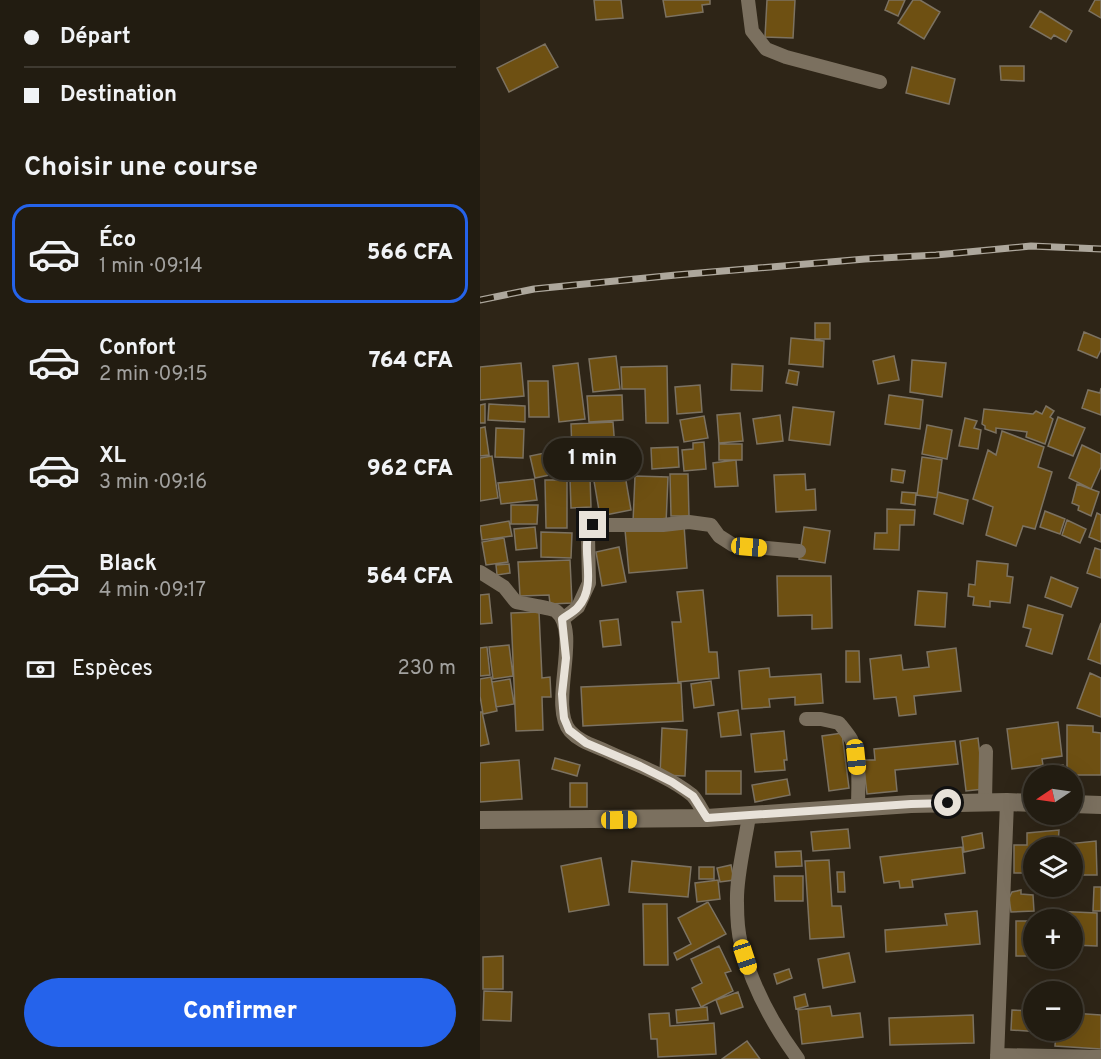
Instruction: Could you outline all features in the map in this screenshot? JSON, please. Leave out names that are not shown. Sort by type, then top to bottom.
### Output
[{"type":"street","points":[[748,0],[752,31],[766,49],[786,57],[880,82]]},
{"type":"street","points":[[562,619],[579,607],[589,583],[588,536],[593,525],[663,525],[689,522],[711,525],[719,536],[734,545],[799,551]]},
{"type":"street","points":[[480,572],[504,587],[516,602],[555,609],[562,619],[566,658],[562,701],[564,718],[569,730],[586,743],[672,782],[693,796],[707,818]]},
{"type":"street","points":[[806,719],[821,719],[839,723],[851,739],[856,757],[858,808]]},
{"type":"street","points":[[985,802],[986,751]]},
{"type":"street","points":[[1007,802],[997,1057],[1101,1057]]},
{"type":"street","points":[[480,820],[707,818],[911,804],[1023,803]]},
{"type":"street","points":[[1083,804],[1101,805]]},
{"type":"street","points":[[749,816],[737,901],[740,942],[750,973],[769,1014],[798,1059]]},
{"type":"building","points":[[594,0],[621,0],[623,18],[596,20]]},
{"type":"building","points":[[663,0],[710,0],[710,4],[702,5],[703,12],[666,17]]},
{"type":"building","points":[[767,0],[795,0],[793,38],[765,37]]},
{"type":"building","points":[[889,0],[905,0],[898,16],[885,10]]},
{"type":"building","points":[[913,0],[920,0],[940,12],[924,39],[898,23]]},
{"type":"building","points":[[1095,0],[1101,0],[1101,18],[1089,11]]},
{"type":"building","points":[[1040,11],[1072,31],[1066,42],[1054,35],[1051,39],[1030,27]]},
{"type":"building","points":[[545,44],[558,67],[509,92],[497,68]]},
{"type":"building","points":[[1000,66],[1024,66],[1024,81],[1001,80]]},
{"type":"building","points":[[912,67],[955,79],[949,104],[906,93]]},
{"type":"building","points":[[815,323],[830,323],[830,339],[815,339]]},
{"type":"building","points":[[1084,332],[1101,339],[1101,350],[1097,358],[1078,350]]},
{"type":"building","points":[[791,338],[824,341],[823,367],[789,364]]},
{"type":"building","points":[[616,356],[620,389],[593,392],[589,359]]},
{"type":"building","points":[[894,356],[899,380],[878,384],[873,361]]},
{"type":"building","points":[[912,360],[946,363],[942,397],[910,392]]},
{"type":"building","points":[[521,363],[524,396],[480,400],[480,367]]},
{"type":"building","points":[[578,363],[585,419],[559,422],[553,366]]},
{"type":"building","points":[[732,364],[763,366],[762,391],[731,390]]},
{"type":"building","points":[[667,366],[668,423],[646,423],[645,389],[622,389],[621,367]]},
{"type":"building","points":[[789,370],[799,372],[797,385],[786,383]]},
{"type":"building","points":[[528,381],[548,381],[549,417],[529,417]]},
{"type":"building","points":[[700,385],[702,412],[677,414],[675,387]]},
{"type":"building","points":[[1101,388],[1101,415],[1082,408],[1088,390],[1100,393]]},
{"type":"building","points":[[622,395],[623,420],[589,422],[587,396]]},
{"type":"building","points":[[889,395],[923,400],[920,429],[885,424]]},
{"type":"building","points":[[485,404],[485,423],[480,423],[480,405]]},
{"type":"building","points":[[489,404],[525,406],[525,422],[488,420]]},
{"type":"building","points":[[1046,406],[1054,411],[1050,417],[1053,419],[1045,444],[1026,437],[1027,432],[996,428],[996,433],[985,429],[982,424],[984,409],[1033,414],[1036,411],[1042,414]]},
{"type":"building","points":[[793,407],[834,412],[830,445],[789,440]]},
{"type":"building","points":[[740,413],[743,441],[719,443],[717,415]]},
{"type":"building","points":[[780,415],[783,441],[757,444],[753,419]]},
{"type":"building","points":[[704,416],[708,438],[684,442],[680,420]]},
{"type":"building","points":[[1058,417],[1085,428],[1073,456],[1048,446]]},
{"type":"building","points":[[965,418],[977,421],[974,428],[981,430],[978,449],[959,446]]},
{"type":"building","points":[[613,422],[615,448],[572,451],[571,424]]},
{"type":"building","points":[[927,425],[952,430],[947,459],[922,454]]},
{"type":"building","points":[[485,427],[489,455],[480,456],[480,428]]},
{"type":"building","points":[[496,428],[524,429],[523,458],[495,457]]},
{"type":"building","points":[[1002,431],[1044,447],[1038,467],[1052,472],[1035,529],[1023,526],[1016,546],[986,535],[993,507],[973,499],[988,450],[996,455]]},
{"type":"building","points":[[704,442],[706,469],[684,471],[682,450],[693,449],[693,443]]},
{"type":"building","points":[[719,444],[742,444],[742,460],[719,460]]},
{"type":"building","points":[[1082,445],[1101,454],[1101,467],[1091,489],[1069,478]]},
{"type":"building","points":[[678,447],[679,467],[652,469],[651,448]]},
{"type":"building","points":[[555,451],[559,473],[535,478],[530,456]]},
{"type":"building","points":[[492,456],[498,498],[480,501],[480,458]]},
{"type":"building","points":[[615,457],[618,474],[598,477],[595,460]]},
{"type":"building","points":[[922,457],[942,460],[937,498],[917,495]]},
{"type":"building","points":[[736,460],[738,486],[715,487],[713,463]]},
{"type":"building","points":[[892,469],[905,471],[903,483],[891,481]]},
{"type":"building","points":[[670,474],[688,474],[689,516],[671,516]]},
{"type":"building","points":[[805,474],[806,490],[815,489],[816,510],[776,512],[774,475]]},
{"type":"building","points":[[625,475],[631,510],[600,516],[594,481]]},
{"type":"building","points":[[635,476],[668,477],[666,524],[633,522]]},
{"type":"building","points":[[590,477],[591,507],[571,508],[570,478]]},
{"type":"building","points":[[534,479],[537,500],[501,504],[498,483]]},
{"type":"building","points":[[545,480],[567,480],[567,528],[546,528]]},
{"type":"building","points":[[1077,484],[1099,492],[1091,516],[1078,510],[1079,506],[1072,503]]},
{"type":"building","points":[[902,492],[916,493],[915,505],[901,503]]},
{"type":"building","points":[[938,492],[968,500],[963,524],[934,514]]},
{"type":"building","points":[[511,505],[538,505],[537,524],[511,524]]},
{"type":"building","points":[[887,509],[915,510],[914,525],[900,525],[899,550],[874,549],[875,533],[887,533]]},
{"type":"building","points":[[1045,511],[1065,519],[1060,534],[1040,527]]},
{"type":"building","points":[[1097,513],[1101,515],[1101,542],[1089,537]]},
{"type":"building","points":[[1067,520],[1086,529],[1080,543],[1062,535]]},
{"type":"building","points":[[509,521],[512,536],[482,540],[480,526]]},
{"type":"building","points":[[684,525],[687,568],[629,573],[625,530]]},
{"type":"building","points":[[535,527],[537,548],[516,550],[514,529]]},
{"type":"building","points":[[804,527],[830,531],[825,563],[799,559]]},
{"type":"building","points":[[541,532],[572,533],[571,558],[541,557]]},
{"type":"building","points":[[504,538],[508,562],[486,565],[482,542]]},
{"type":"building","points":[[619,547],[626,582],[602,586],[596,552]]},
{"type":"building","points":[[1095,548],[1101,550],[1101,578],[1087,573]]},
{"type":"building","points":[[570,560],[572,603],[550,604],[549,595],[520,596],[518,562]]},
{"type":"building","points":[[977,561],[1008,564],[1007,576],[1013,577],[1010,603],[990,601],[990,607],[973,605],[974,597],[968,596],[969,584],[975,585]]},
{"type":"building","points":[[509,564],[510,573],[497,575],[496,565]]},
{"type":"building","points":[[777,576],[831,576],[832,628],[812,629],[812,615],[778,616]]},
{"type":"building","points":[[1051,577],[1078,588],[1071,607],[1045,597]]},
{"type":"building","points":[[703,590],[709,652],[717,652],[719,678],[678,682],[672,622],[681,622],[677,592]]},
{"type":"building","points":[[918,591],[947,593],[945,627],[915,625]]},
{"type":"building","points":[[489,594],[492,623],[480,624],[480,595]]},
{"type":"building","points":[[1028,605],[1063,615],[1052,654],[1026,646],[1031,629],[1023,627]]},
{"type":"building","points":[[539,612],[542,678],[550,677],[551,697],[542,697],[543,730],[516,731],[511,613]]},
{"type":"building","points":[[618,619],[621,645],[603,647],[600,621]]},
{"type":"building","points":[[1101,623],[1101,664],[1088,659]]},
{"type":"building","points":[[509,645],[513,676],[493,679],[489,647]]},
{"type":"building","points":[[487,647],[490,675],[480,676],[480,648]]},
{"type":"building","points":[[956,648],[961,691],[914,696],[916,714],[899,716],[896,697],[874,699],[870,659],[901,655],[903,670],[929,667],[927,652]]},
{"type":"building","points":[[846,651],[859,651],[860,682],[846,682]]},
{"type":"building","points":[[769,668],[770,677],[821,674],[823,703],[795,705],[795,697],[769,699],[770,707],[742,709],[739,671]]},
{"type":"building","points":[[1090,673],[1101,678],[1101,717],[1077,708]]},
{"type":"building","points":[[491,677],[497,711],[483,714],[480,679]]},
{"type":"building","points":[[510,679],[514,704],[496,707],[492,682]]},
{"type":"building","points":[[711,681],[714,705],[694,708],[691,684]]},
{"type":"building","points":[[681,683],[683,721],[583,726],[581,687]]},
{"type":"building","points":[[738,710],[741,735],[721,737],[718,713]]},
{"type":"building","points":[[480,712],[482,712],[489,744],[480,746]]},
{"type":"building","points":[[1058,722],[1062,756],[1042,759],[1043,765],[1023,765],[1023,768],[1012,769],[1007,729]]},
{"type":"building","points":[[1067,725],[1093,726],[1093,732],[1101,733],[1101,775],[1083,775],[1083,765],[1067,765]]},
{"type":"building","points":[[662,728],[687,730],[685,776],[660,775]]},
{"type":"building","points":[[784,731],[787,760],[784,760],[785,770],[755,772],[751,734]]},
{"type":"building","points":[[842,733],[849,788],[829,791],[822,736]]},
{"type":"building","points":[[978,738],[984,789],[966,791],[960,741]]},
{"type":"building","points":[[955,741],[958,764],[895,770],[897,791],[867,794],[863,760],[875,760],[874,749]]},
{"type":"building","points":[[555,758],[580,765],[577,776],[552,769]]},
{"type":"building","points":[[519,760],[522,799],[480,802],[480,763]]},
{"type":"building","points":[[706,771],[741,771],[741,794],[706,794]]},
{"type":"building","points":[[787,779],[790,795],[755,802],[752,785]]},
{"type":"building","points":[[570,783],[587,783],[587,807],[570,807]]},
{"type":"building","points":[[848,829],[850,848],[813,851],[811,832]]},
{"type":"building","points":[[1059,830],[1059,837],[1027,837],[1027,833]]},
{"type":"building","points":[[982,833],[984,848],[964,852],[962,837]]},
{"type":"building","points":[[1096,841],[1097,875],[1083,875],[1083,842]]},
{"type":"building","points":[[1014,845],[1023,845],[1023,873],[1014,873]]},
{"type":"building","points":[[962,847],[965,873],[912,880],[913,887],[900,888],[899,881],[884,883],[880,857]]},
{"type":"building","points":[[801,851],[802,866],[776,867],[775,852]]},
{"type":"building","points":[[601,858],[609,905],[569,912],[561,866]]},
{"type":"building","points":[[829,860],[832,906],[841,906],[844,937],[810,939],[805,861]]},
{"type":"building","points":[[632,861],[691,867],[688,897],[629,892]]},
{"type":"building","points":[[731,865],[734,880],[720,882],[717,868]]},
{"type":"building","points":[[699,867],[714,867],[714,879],[699,879]]},
{"type":"building","points":[[837,872],[844,872],[845,892],[838,892]]},
{"type":"building","points":[[774,876],[803,876],[803,901],[775,901]]},
{"type":"building","points":[[718,880],[720,899],[697,902],[695,883]]},
{"type":"building","points":[[1094,887],[1101,887],[1101,911],[1093,911]]},
{"type":"building","points":[[1021,890],[1023,897],[1033,897],[1034,909],[1011,912],[1009,898],[1012,892]]},
{"type":"building","points":[[708,902],[726,934],[677,960],[674,953],[691,944],[678,918]]},
{"type":"building","points":[[643,904],[667,904],[668,965],[644,965]]},
{"type":"building","points":[[977,911],[980,944],[886,952],[885,930],[947,925],[945,914]]},
{"type":"building","points":[[1083,912],[1097,913],[1097,946],[1083,945]]},
{"type":"building","points":[[1016,921],[1023,921],[1023,956],[1016,956]]},
{"type":"building","points":[[719,946],[731,971],[725,973],[733,991],[701,1007],[692,988],[702,983],[691,959]]},
{"type":"building","points":[[849,953],[855,982],[823,988],[818,959]]},
{"type":"building","points":[[503,956],[503,989],[483,989],[483,957]]},
{"type":"building","points":[[789,969],[792,978],[777,984],[774,974]]},
{"type":"building","points":[[484,991],[512,992],[511,1021],[483,1020]]},
{"type":"building","points":[[738,992],[743,1007],[721,1014],[716,1000]]},
{"type":"building","points":[[805,994],[808,1006],[796,1009],[794,997]]},
{"type":"building","points":[[830,1006],[832,1016],[860,1013],[863,1037],[802,1044],[798,1010]]},
{"type":"building","points":[[707,1007],[708,1020],[677,1023],[676,1010]]},
{"type":"building","points":[[1012,1010],[1023,1010],[1023,1031],[1011,1030]]},
{"type":"building","points":[[669,1013],[670,1026],[714,1023],[716,1054],[658,1057],[657,1039],[651,1039],[649,1014]]},
{"type":"building","points":[[1083,1014],[1101,1015],[1101,1049],[1055,1046],[1055,1041],[1083,1041]]},
{"type":"building","points":[[973,1015],[974,1043],[890,1045],[889,1018]]},
{"type":"building","points":[[747,1041],[760,1059],[722,1059]]},
{"type":"railway","points":[[480,300],[534,289],[865,259],[1031,246],[1101,249]]},
{"type":"route","points":[[593,525],[588,536],[589,583],[579,607],[562,619],[566,658],[562,694],[564,718],[569,730],[586,743],[672,782],[693,796],[707,818],[948,803]]}]
